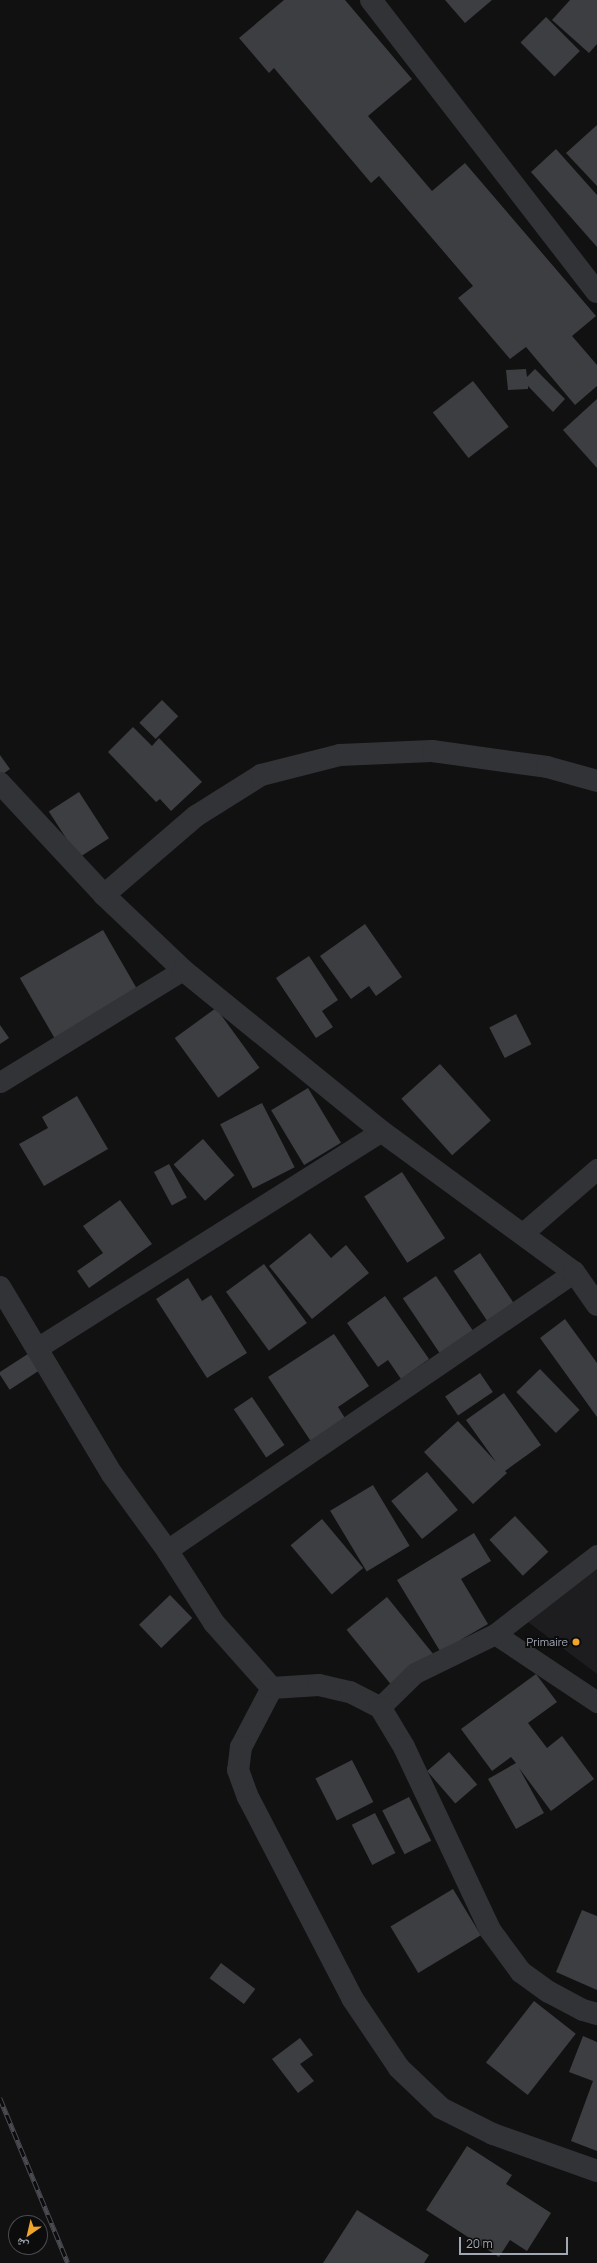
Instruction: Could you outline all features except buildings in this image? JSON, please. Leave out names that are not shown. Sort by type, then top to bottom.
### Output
[{"type":"street","points":[[371,0],[597,292]]},
{"type":"street","points":[[104,895],[196,816],[261,775],[340,755],[432,751],[547,767],[597,782]]},
{"type":"street","points":[[0,782],[104,895],[183,970],[381,1131],[523,1232],[574,1272],[597,1304]]},
{"type":"street","points":[[0,1287],[112,1474],[167,1550],[214,1623],[272,1688]]},
{"type":"street","points":[[272,1688],[319,1685],[350,1692],[380,1707],[404,1747],[490,1930],[521,1972],[549,1992],[583,2010],[597,2014]]},
{"type":"street","points":[[272,1688],[241,1747],[238,1770],[248,1797],[356,2004],[399,2068],[441,2108],[493,2134],[597,2171]]},
{"type":"lane","points":[[0,1082],[183,970]]},
{"type":"lane","points":[[37,1348],[381,1131]]},
{"type":"lane","points":[[523,1232],[597,1169]]},
{"type":"lane","points":[[167,1550],[574,1272]]},
{"type":"lane","points":[[380,1707],[415,1672],[495,1634],[597,1555]]},
{"type":"lane","points":[[495,1634],[597,1702]]},
{"type":"shaded area","name":"Primaire","points":[[597,1562],[597,1674],[512,1610]]},
{"type":"railway","points":[[0,2098],[68,2263]]},
{"type":"place","name":"Primaire","points":[[576,1642]]}]
